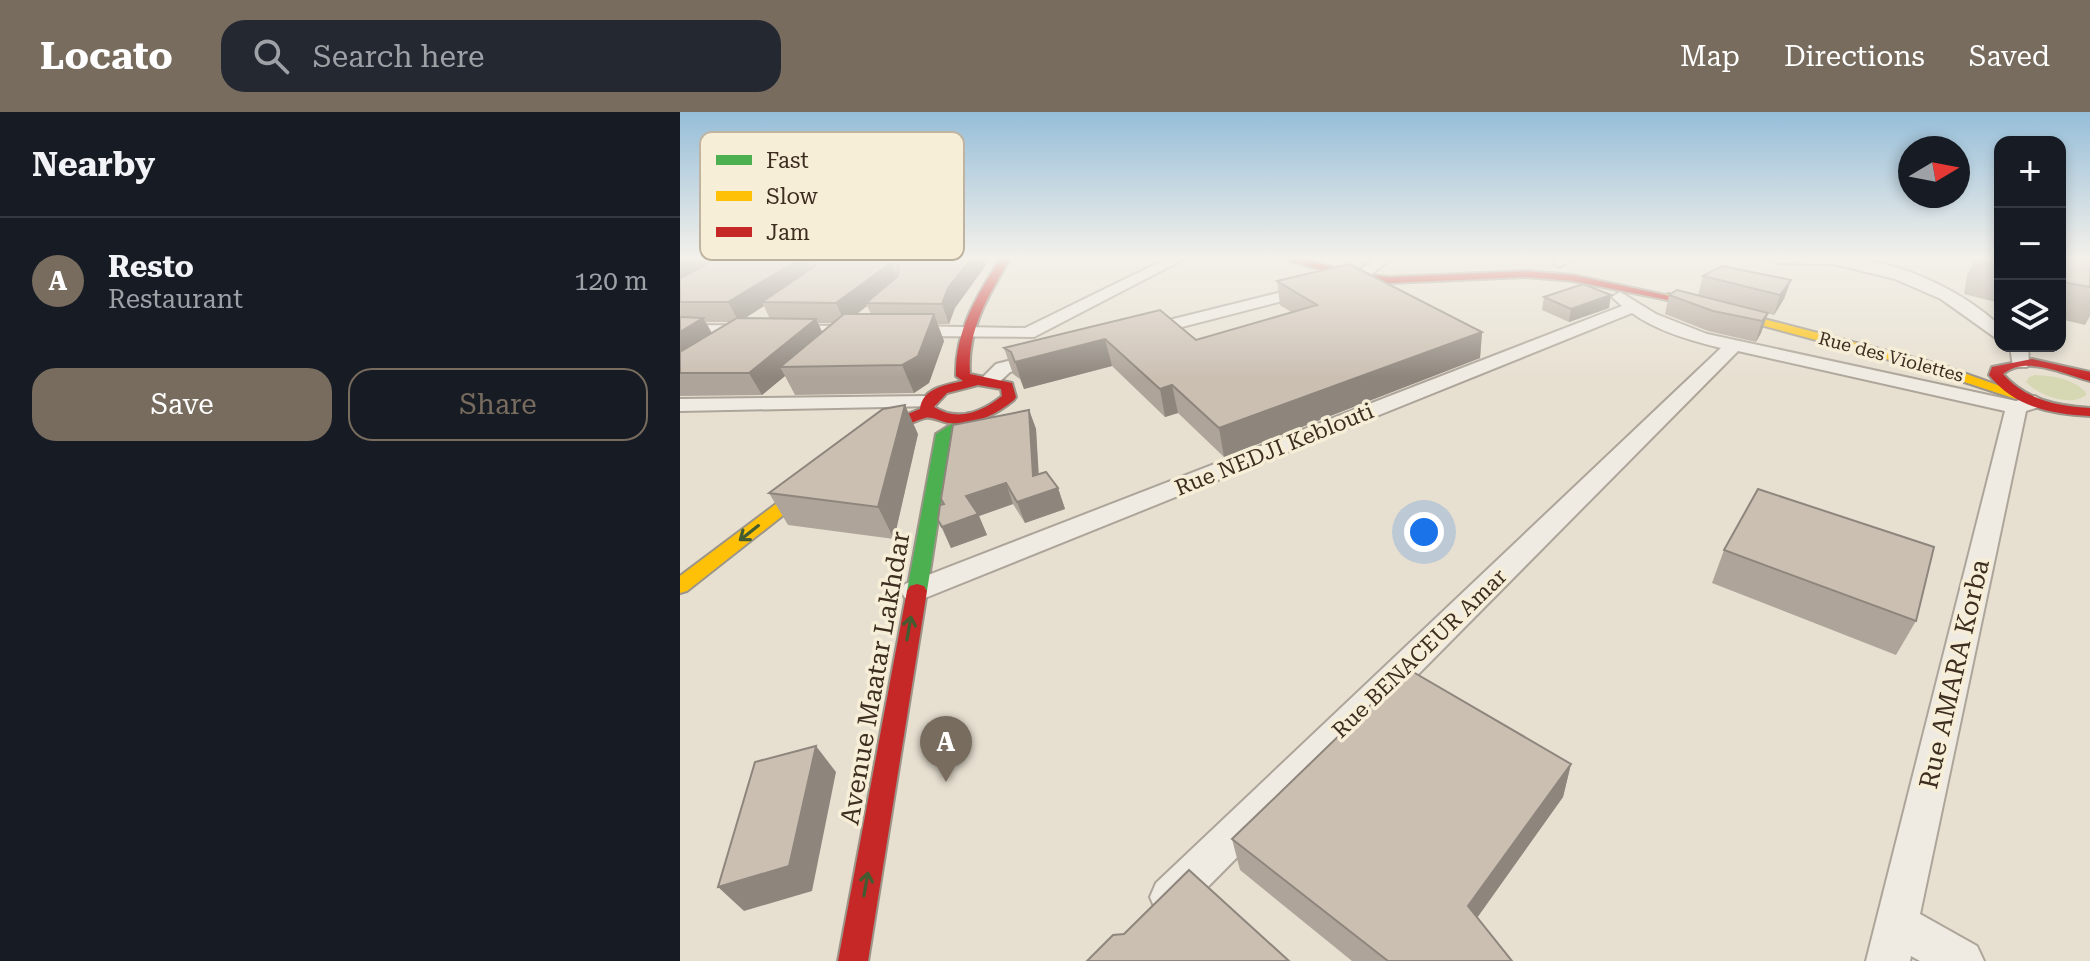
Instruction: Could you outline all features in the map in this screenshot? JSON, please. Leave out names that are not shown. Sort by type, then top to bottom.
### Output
[{"type":"main road","points":[[928,407],[944,418],[969,417],[994,409],[1009,397],[1007,386],[963,376],[960,365],[965,332],[983,299]]},
{"type":"main road","name":"Rue des Violettes","points":[[1677,299],[1936,368],[2024,402],[2087,413]]},
{"type":"main road","points":[[1720,299],[1962,356]]},
{"type":"main road","points":[[2016,355],[1997,370],[1996,375],[2024,402]]},
{"type":"main road","points":[[1985,360],[2016,355],[2090,377]]},
{"type":"main road","points":[[680,586],[884,429],[928,407],[942,390],[984,381]]},
{"type":"main road","name":"Avenue Maatar Lakhdar","points":[[853,961],[944,434],[969,417]]},
{"type":"street","points":[[680,330],[1028,333],[1097,299]]},
{"type":"street","points":[[1131,336],[1283,299]]},
{"type":"street","points":[[1622,299],[1673,328],[1734,345],[2024,402]]},
{"type":"street","points":[[1948,299],[1979,315],[1994,330]]},
{"type":"street","name":"Rue NEDJI Keblouti","points":[[915,591],[1633,307]]},
{"type":"street","points":[[828,351],[875,310]]},
{"type":"street","points":[[720,348],[769,314]]},
{"type":"street","name":"Rue BENACEUR Amar","points":[[1149,917],[1734,345]]},
{"type":"street","points":[[984,381],[1003,368],[1055,355]]},
{"type":"street","points":[[768,404],[792,383]]},
{"type":"street","name":"Rue AMARA Korba","points":[[1892,942],[2024,402]]},
{"type":"street","points":[[680,405],[928,407]]},
{"type":"street","points":[[1892,942],[1962,961]]},
{"type":"green space","points":[[2035,375],[2057,377],[2087,394],[2073,400],[2047,396],[2026,382]]},
{"type":"building","points":[[680,299],[734,299],[728,302],[680,302]]},
{"type":"building","points":[[767,299],[842,299],[836,303],[762,302]]},
{"type":"building","points":[[871,299],[944,299],[942,304],[866,303]]},
{"type":"building","points":[[1306,299],[1417,299],[1482,332],[1219,428],[1172,385],[1160,389],[1105,339],[1015,362],[1011,352],[1004,348],[1160,310],[1196,340],[1317,305]]},
{"type":"building","points":[[1548,299],[1601,299],[1571,309]]},
{"type":"building","points":[[1679,299],[1711,299],[1768,313],[1762,321],[1713,311]]},
{"type":"building","points":[[844,314],[934,314],[918,356],[902,365],[780,367]]},
{"type":"building","points":[[680,317],[703,318],[680,332]]},
{"type":"building","points":[[737,318],[816,319],[749,373],[680,373],[680,352]]},
{"type":"building","points":[[905,405],[878,507],[769,493],[883,409]]},
{"type":"building","points":[[1029,410],[1033,476],[1046,472],[1058,488],[1017,502],[1006,483],[966,496],[978,514],[942,527],[938,520],[940,505],[944,504],[941,499],[953,425]]},
{"type":"building","points":[[1758,489],[1934,547],[1916,621],[1724,550]]},
{"type":"building","points":[[1408,669],[1571,764],[1468,906],[1512,961],[1388,961],[1232,839]]},
{"type":"building","points":[[816,746],[789,866],[718,887],[755,762]]},
{"type":"building","points":[[1189,870],[1289,961],[1087,961],[1113,935],[1124,934]]},
{"type":"traffic: fast","points":[[917,591],[944,434],[969,417]]},
{"type":"traffic: slow","points":[[1674,299],[1936,368],[2021,396]]},
{"type":"traffic: slow","points":[[680,586],[818,480]]},
{"type":"traffic: jam","points":[[978,381],[963,376],[962,360],[968,329],[982,299]]},
{"type":"traffic: jam","points":[[2090,377],[2056,366],[2032,363],[2009,366],[1997,370],[1996,375],[2015,393],[2038,404],[2090,412]]},
{"type":"traffic: jam","points":[[978,381],[1007,386],[1009,397],[990,410],[969,418],[947,418],[927,409],[928,402],[942,390],[978,381]]},
{"type":"traffic: jam","points":[[867,442],[884,429],[929,411]]},
{"type":"traffic: jam","points":[[853,961],[917,591]]},
{"type":"place","name":"Resto","points":[[946,782]]}]
